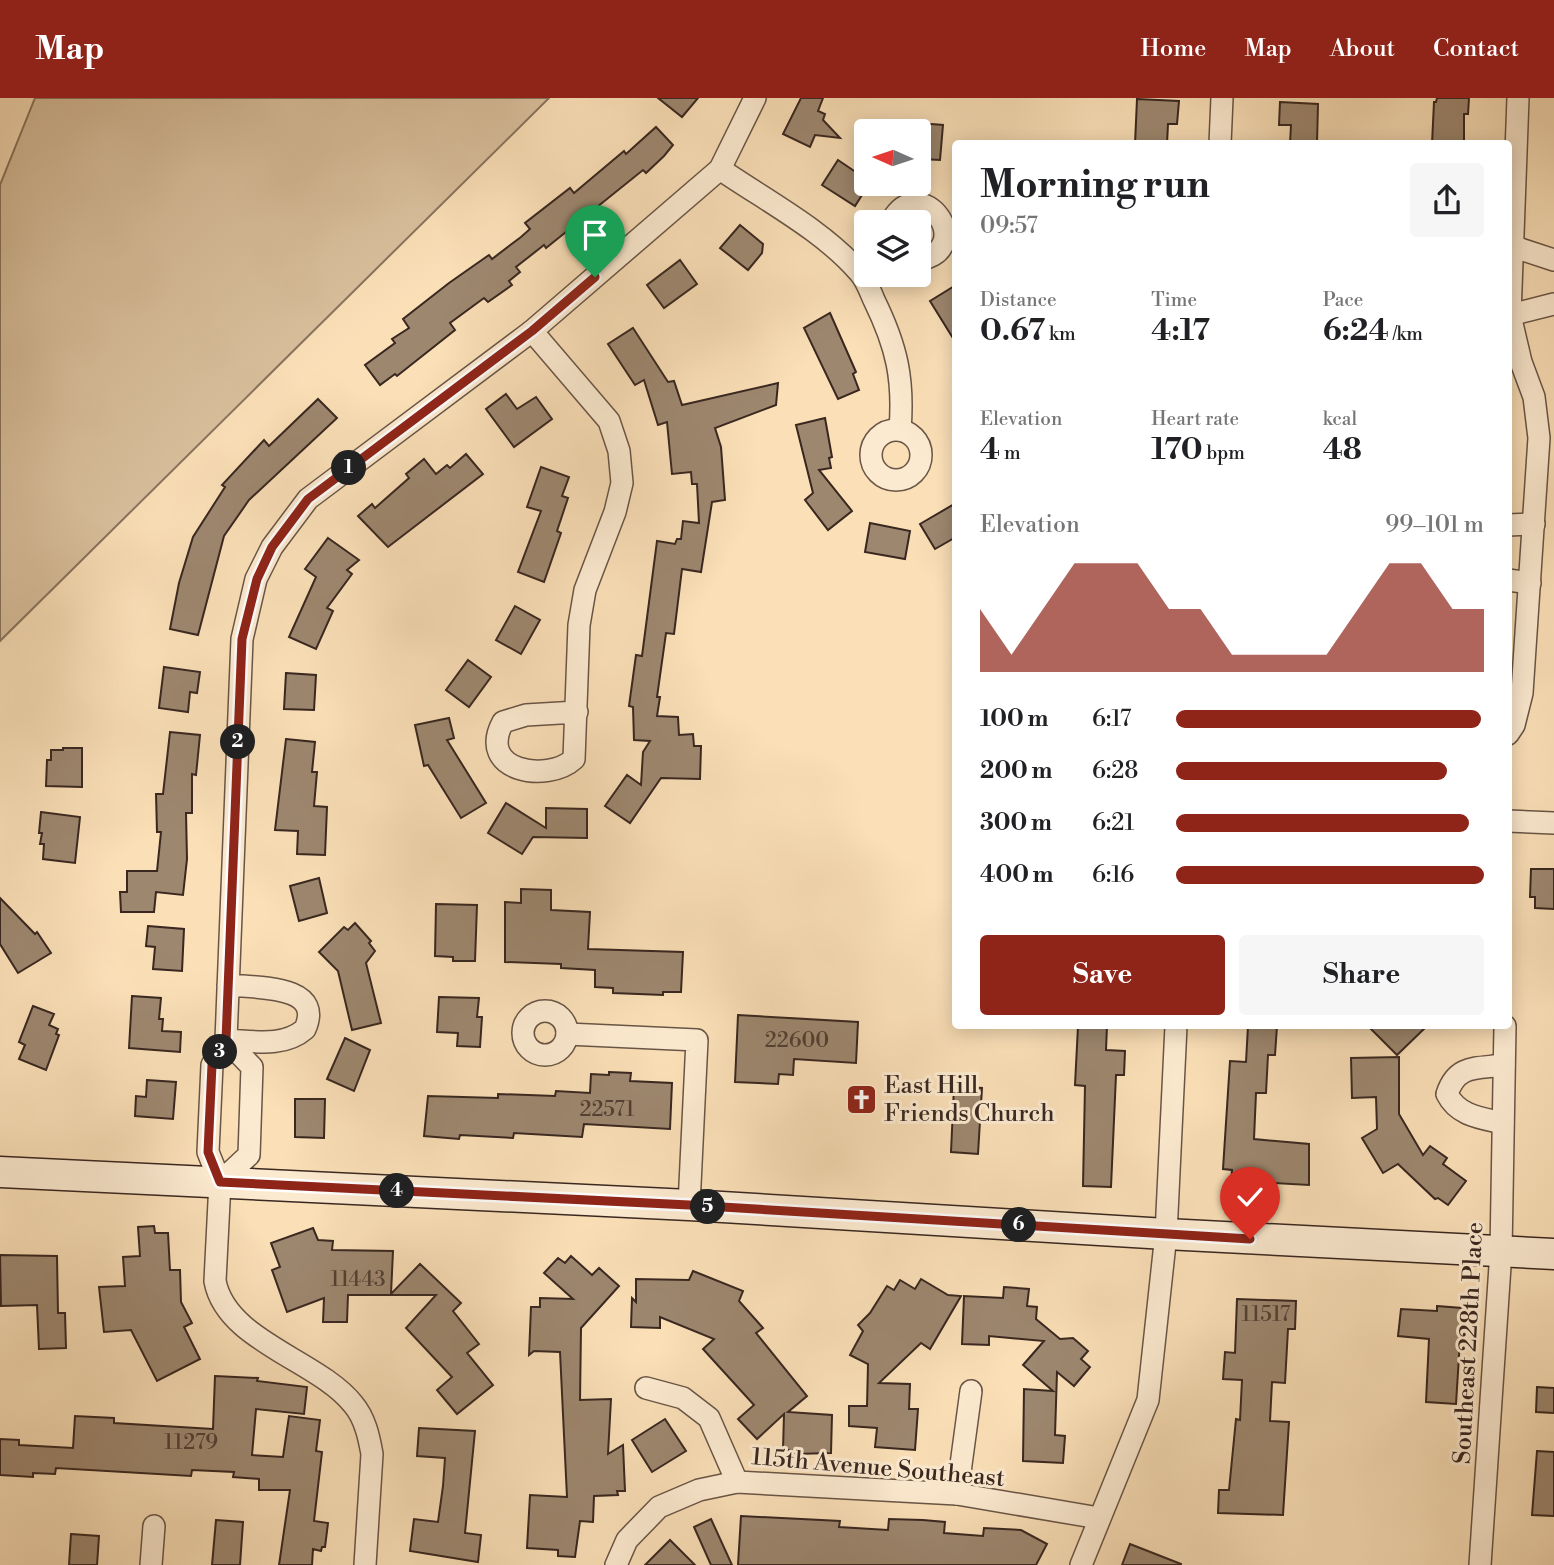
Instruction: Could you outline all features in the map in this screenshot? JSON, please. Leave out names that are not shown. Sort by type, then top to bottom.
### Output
[{"type":"main road","points":[[0,1171],[689,1205],[1554,1254]]},
{"type":"street","points":[[365,1565],[372,1474],[369,1437],[354,1405],[337,1388],[246,1326],[225,1308],[215,1281],[220,1182],[208,1152],[212,1065],[226,1040],[242,639],[257,579],[272,547],[308,499],[532,331],[720,169],[755,98]]},
{"type":"street","points":[[1220,140],[1222,98]]},
{"type":"street","points":[[1512,225],[1518,98]]},
{"type":"street","points":[[720,169],[835,247],[854,263]]},
{"type":"street","points":[[900,210],[918,204],[934,210],[940,217],[945,235],[943,244],[931,256]]},
{"type":"street","points":[[1512,246],[1554,260]]},
{"type":"street","points":[[870,287],[897,357],[903,395],[900,430]]},
{"type":"street","points":[[1512,314],[1554,304]]},
{"type":"street","points":[[1512,324],[1521,362],[1534,397],[1539,439],[1522,693],[1512,728]]},
{"type":"street","points":[[532,331],[609,421],[619,451],[622,484],[615,512],[585,590],[579,625],[577,712]]},
{"type":"street","points":[[1512,525],[1534,524]]},
{"type":"street","points":[[1512,581],[1530,583]]},
{"type":"street","points":[[1512,821],[1554,823]]},
{"type":"street","points":[[226,1040],[288,1040],[305,1029],[309,1022],[305,1003],[290,992],[228,985]]},
{"type":"street","points":[[1081,1565],[1148,1400],[1166,1234],[1176,1029]]},
{"type":"street","name":"Southeast 228th Place","points":[[1480,1565],[1501,1251],[1505,1029]]},
{"type":"street","points":[[568,1034],[697,1040],[689,1205]]},
{"type":"street","points":[[220,1182],[249,1156],[252,1067],[226,1040]]},
{"type":"street","points":[[1503,1123],[1469,1115],[1453,1106],[1447,1094],[1452,1079],[1464,1070],[1504,1065]]},
{"type":"street","points":[[646,1388],[683,1398],[709,1418],[737,1482]]},
{"type":"street","points":[[957,1494],[971,1391]]},
{"type":"street","name":"115th Avenue Southeast","points":[[616,1565],[627,1540],[659,1507],[699,1490],[737,1482],[957,1494],[1099,1518]]},
{"type":"street","points":[[151,1565],[154,1526]]},
{"type":"shaded area","points":[[35,98],[549,98],[0,641],[0,185]]},
{"type":"building","points":[[658,98],[698,98],[682,117]]},
{"type":"building","points":[[801,98],[823,98],[818,111],[825,114],[823,120],[840,138],[815,135],[810,147],[783,134]]},
{"type":"building","points":[[1437,98],[1469,98],[1468,114],[1464,114],[1464,140],[1432,140]]},
{"type":"building","points":[[1137,99],[1179,101],[1177,124],[1168,124],[1167,140],[1135,140]]},
{"type":"building","points":[[1280,102],[1318,104],[1317,140],[1290,140],[1291,125],[1279,125]]},
{"type":"building","points":[[931,124],[943,125],[940,160],[931,160]]},
{"type":"building","points":[[656,127],[673,145],[646,173],[643,170],[546,248],[544,245],[516,267],[520,272],[509,281],[512,285],[488,302],[484,298],[450,323],[455,330],[397,376],[395,374],[380,385],[365,365],[395,343],[392,339],[409,328],[403,319],[489,255],[492,259],[521,237],[530,229],[525,223],[570,188],[574,193],[624,151],[626,154]]},
{"type":"building","points":[[838,160],[854,171],[854,196],[861,196],[855,206],[822,185]]},
{"type":"building","points":[[740,225],[763,244],[762,253],[748,270],[720,248]]},
{"type":"building","points":[[680,260],[697,284],[664,308],[647,285]]},
{"type":"building","points":[[952,287],[952,337],[930,301]]},
{"type":"building","points":[[830,313],[856,372],[853,374],[859,390],[838,399],[804,328]]},
{"type":"building","points":[[633,328],[668,382],[674,381],[682,405],[778,383],[776,405],[715,428],[721,447],[725,500],[712,502],[701,572],[682,569],[674,634],[666,633],[657,716],[678,717],[679,735],[693,734],[694,746],[701,746],[700,779],[661,778],[630,823],[605,806],[627,775],[641,785],[643,752],[650,741],[634,740],[633,707],[629,706],[636,655],[642,656],[657,541],[675,544],[677,539],[681,539],[683,521],[699,523],[697,484],[692,484],[691,472],[672,474],[667,422],[658,425],[644,380],[635,385],[608,344]]},
{"type":"building","points":[[506,394],[517,409],[536,397],[552,419],[514,447],[486,409]]},
{"type":"building","points":[[318,399],[337,418],[249,500],[224,536],[198,635],[170,629],[179,583],[193,537],[225,487],[222,485],[264,440],[269,446]]},
{"type":"building","points":[[825,418],[832,457],[829,458],[831,468],[819,470],[852,511],[828,530],[805,500],[813,493],[796,425]]},
{"type":"building","points":[[466,454],[483,474],[388,547],[358,516],[372,504],[375,508],[409,478],[406,474],[424,459],[436,474],[447,465],[450,468]]},
{"type":"building","points":[[541,467],[569,477],[562,496],[568,498],[557,531],[561,533],[544,582],[518,572],[541,511],[527,507]]},
{"type":"building","points":[[952,505],[952,539],[935,549],[920,524]]},
{"type":"building","points":[[870,523],[910,531],[905,559],[865,552]]},
{"type":"building","points":[[328,538],[359,560],[347,570],[352,574],[327,608],[333,611],[316,649],[289,637],[316,577],[305,569]]},
{"type":"building","points":[[515,606],[540,620],[521,654],[496,640]]},
{"type":"building","points":[[468,660],[491,677],[469,707],[446,690]]},
{"type":"building","points":[[164,667],[200,672],[197,693],[190,692],[188,712],[159,708]]},
{"type":"building","points":[[286,673],[316,675],[314,710],[284,709]]},
{"type":"building","points":[[449,718],[454,738],[447,740],[486,803],[461,818],[428,765],[424,766],[415,725]]},
{"type":"building","points":[[170,732],[200,735],[196,775],[192,774],[192,813],[186,813],[187,859],[183,895],[156,892],[154,912],[121,912],[120,892],[127,892],[127,871],[157,871],[161,832],[157,832],[156,794],[163,794]]},
{"type":"building","points":[[286,739],[315,742],[312,772],[317,772],[314,806],[327,807],[325,855],[297,854],[298,831],[275,830]]},
{"type":"building","points":[[82,748],[82,787],[46,786],[47,760],[51,760],[51,750]]},
{"type":"building","points":[[506,803],[546,828],[546,808],[587,809],[587,838],[533,837],[522,854],[488,833]]},
{"type":"building","points":[[41,812],[80,817],[75,863],[43,859],[44,844],[40,844],[42,833],[39,833]]},
{"type":"building","points":[[1531,869],[1554,869],[1554,909],[1535,908],[1535,897],[1530,897]]},
{"type":"building","points":[[319,878],[327,913],[299,921],[290,886]]},
{"type":"building","points":[[521,889],[551,890],[551,910],[590,912],[588,949],[683,952],[681,992],[663,992],[663,995],[613,993],[613,988],[595,987],[595,970],[561,968],[561,964],[505,962],[505,902],[521,903]]},
{"type":"building","points":[[0,898],[35,934],[37,932],[51,953],[18,973],[0,944]]},
{"type":"building","points":[[436,904],[477,905],[475,961],[453,961],[453,957],[435,956]]},
{"type":"building","points":[[355,923],[371,941],[369,943],[375,951],[366,963],[381,1023],[352,1030],[338,971],[319,952],[344,927],[348,930]]},
{"type":"building","points":[[148,926],[184,929],[182,971],[153,969],[155,947],[146,946]]},
{"type":"building","points":[[132,996],[161,998],[159,1019],[163,1019],[162,1031],[181,1032],[180,1052],[129,1048]]},
{"type":"building","points":[[439,997],[479,998],[477,1017],[482,1017],[480,1047],[457,1046],[458,1033],[437,1032]]},
{"type":"building","points":[[33,1006],[54,1014],[49,1025],[58,1029],[56,1034],[59,1035],[46,1070],[19,1059],[25,1045],[19,1042]]},
{"type":"building","points":[[738,1015],[858,1022],[856,1063],[794,1059],[793,1075],[779,1074],[778,1084],[735,1082]]},
{"type":"building","points":[[1078,1029],[1107,1029],[1106,1050],[1125,1051],[1124,1075],[1116,1075],[1111,1187],[1083,1186],[1085,1086],[1075,1085]]},
{"type":"building","points":[[1248,1029],[1277,1029],[1275,1055],[1268,1055],[1266,1093],[1256,1093],[1254,1139],[1309,1144],[1309,1185],[1274,1183],[1273,1199],[1230,1195],[1232,1170],[1223,1169],[1230,1061],[1246,1062]]},
{"type":"building","points":[[1371,1029],[1424,1029],[1397,1055]]},
{"type":"building","points":[[345,1038],[370,1050],[354,1091],[327,1079]]},
{"type":"building","points":[[1399,1057],[1399,1114],[1423,1155],[1430,1146],[1447,1158],[1443,1164],[1466,1181],[1448,1205],[1438,1198],[1435,1199],[1398,1164],[1383,1173],[1362,1138],[1377,1129],[1376,1097],[1352,1098],[1351,1058]]},
{"type":"building","points":[[609,1072],[631,1073],[630,1081],[672,1083],[670,1129],[584,1124],[582,1137],[514,1133],[513,1138],[460,1135],[459,1139],[424,1136],[428,1096],[498,1098],[498,1094],[555,1096],[556,1091],[590,1093],[591,1074],[609,1075]]},
{"type":"building","points":[[147,1080],[176,1082],[173,1119],[135,1116],[136,1096],[146,1097]]},
{"type":"building","points":[[954,1086],[982,1088],[978,1154],[951,1152]]},
{"type":"building","points":[[295,1099],[325,1099],[324,1138],[295,1137]]},
{"type":"building","points":[[154,1226],[155,1233],[168,1233],[170,1270],[180,1270],[181,1302],[192,1323],[184,1327],[200,1359],[157,1381],[131,1330],[104,1332],[99,1287],[125,1286],[123,1257],[140,1256],[138,1227]]},
{"type":"building","points":[[313,1228],[318,1240],[333,1241],[332,1250],[393,1251],[391,1294],[420,1264],[461,1303],[453,1311],[479,1344],[467,1353],[493,1385],[457,1414],[437,1390],[452,1377],[406,1328],[436,1295],[348,1295],[347,1322],[323,1322],[324,1298],[287,1312],[272,1270],[280,1267],[271,1243]]},
{"type":"building","points":[[0,1255],[57,1256],[58,1313],[65,1313],[66,1348],[39,1349],[37,1305],[1,1306]]},
{"type":"building","points":[[571,1256],[592,1275],[599,1268],[619,1286],[581,1328],[580,1400],[611,1399],[608,1454],[623,1445],[625,1491],[617,1491],[618,1495],[594,1496],[593,1522],[580,1521],[575,1557],[558,1556],[558,1550],[527,1548],[530,1495],[567,1497],[560,1352],[534,1351],[529,1355],[531,1307],[540,1307],[540,1298],[573,1299],[544,1273],[558,1258],[565,1263]]},
{"type":"building","points":[[693,1271],[743,1291],[739,1301],[763,1328],[756,1333],[807,1396],[788,1412],[832,1415],[831,1453],[794,1454],[794,1450],[783,1450],[784,1414],[757,1439],[738,1419],[754,1405],[703,1349],[714,1339],[660,1317],[660,1328],[631,1327],[632,1298],[636,1302],[636,1279],[689,1280]]},
{"type":"building","points":[[921,1279],[948,1295],[961,1296],[930,1349],[921,1343],[879,1383],[910,1384],[909,1409],[918,1409],[915,1450],[875,1447],[877,1428],[849,1426],[849,1406],[867,1406],[868,1364],[850,1355],[863,1331],[858,1325],[870,1313],[887,1286],[894,1290],[900,1280],[915,1289]]},
{"type":"building","points":[[1004,1287],[1029,1289],[1027,1306],[1037,1307],[1036,1319],[1060,1339],[1073,1338],[1088,1351],[1081,1359],[1090,1367],[1074,1386],[1057,1372],[1055,1435],[1065,1436],[1063,1463],[1023,1461],[1024,1389],[1053,1391],[1023,1365],[1044,1341],[989,1336],[989,1345],[962,1344],[964,1296],[1003,1298]]},
{"type":"building","points":[[1237,1299],[1296,1301],[1295,1329],[1288,1329],[1285,1383],[1272,1382],[1270,1421],[1289,1422],[1283,1515],[1218,1513],[1219,1490],[1229,1490],[1236,1419],[1240,1420],[1242,1380],[1223,1379],[1225,1352],[1235,1353]]},
{"type":"building","points":[[1437,1306],[1462,1308],[1456,1404],[1426,1402],[1429,1339],[1398,1336],[1401,1309],[1437,1311]]},
{"type":"building","points":[[215,1376],[258,1378],[257,1381],[307,1387],[304,1414],[256,1409],[252,1455],[283,1457],[289,1416],[320,1420],[316,1451],[322,1452],[314,1521],[328,1523],[325,1547],[322,1547],[321,1551],[313,1549],[312,1565],[279,1565],[290,1490],[259,1490],[259,1479],[233,1477],[234,1472],[192,1470],[191,1476],[56,1468],[55,1474],[33,1473],[33,1477],[0,1475],[0,1439],[19,1440],[19,1445],[73,1448],[75,1416],[114,1418],[114,1423],[213,1429]]},
{"type":"building","points":[[1537,1387],[1554,1388],[1554,1413],[1536,1412]]},
{"type":"building","points":[[665,1419],[686,1451],[652,1472],[632,1440]]},
{"type":"building","points":[[419,1428],[475,1431],[465,1533],[481,1535],[478,1562],[410,1551],[414,1519],[438,1522],[443,1486],[445,1458],[417,1456]]},
{"type":"building","points":[[1537,1451],[1554,1452],[1554,1516],[1532,1515]]},
{"type":"building","points":[[741,1516],[840,1521],[839,1527],[888,1530],[889,1519],[945,1522],[944,1533],[983,1536],[984,1528],[1021,1530],[1047,1544],[1036,1565],[738,1565]]},
{"type":"building","points":[[711,1519],[732,1565],[711,1565],[694,1527]]},
{"type":"building","points":[[216,1520],[243,1522],[240,1565],[212,1565]]},
{"type":"building","points":[[71,1534],[99,1536],[97,1565],[69,1565]]},
{"type":"building","points":[[670,1540],[695,1565],[645,1565]]},
{"type":"building","points":[[1130,1544],[1181,1564],[1181,1565],[1122,1565]]},
{"type":"place","name":"East Hill Friends Church","points":[[861,1099]]},
{"type":"route","points":[[595,277],[532,331],[308,499],[272,547],[257,579],[247,608],[242,639],[226,1040],[212,1065],[208,1152],[220,1182],[689,1205],[1250,1239]]}]
